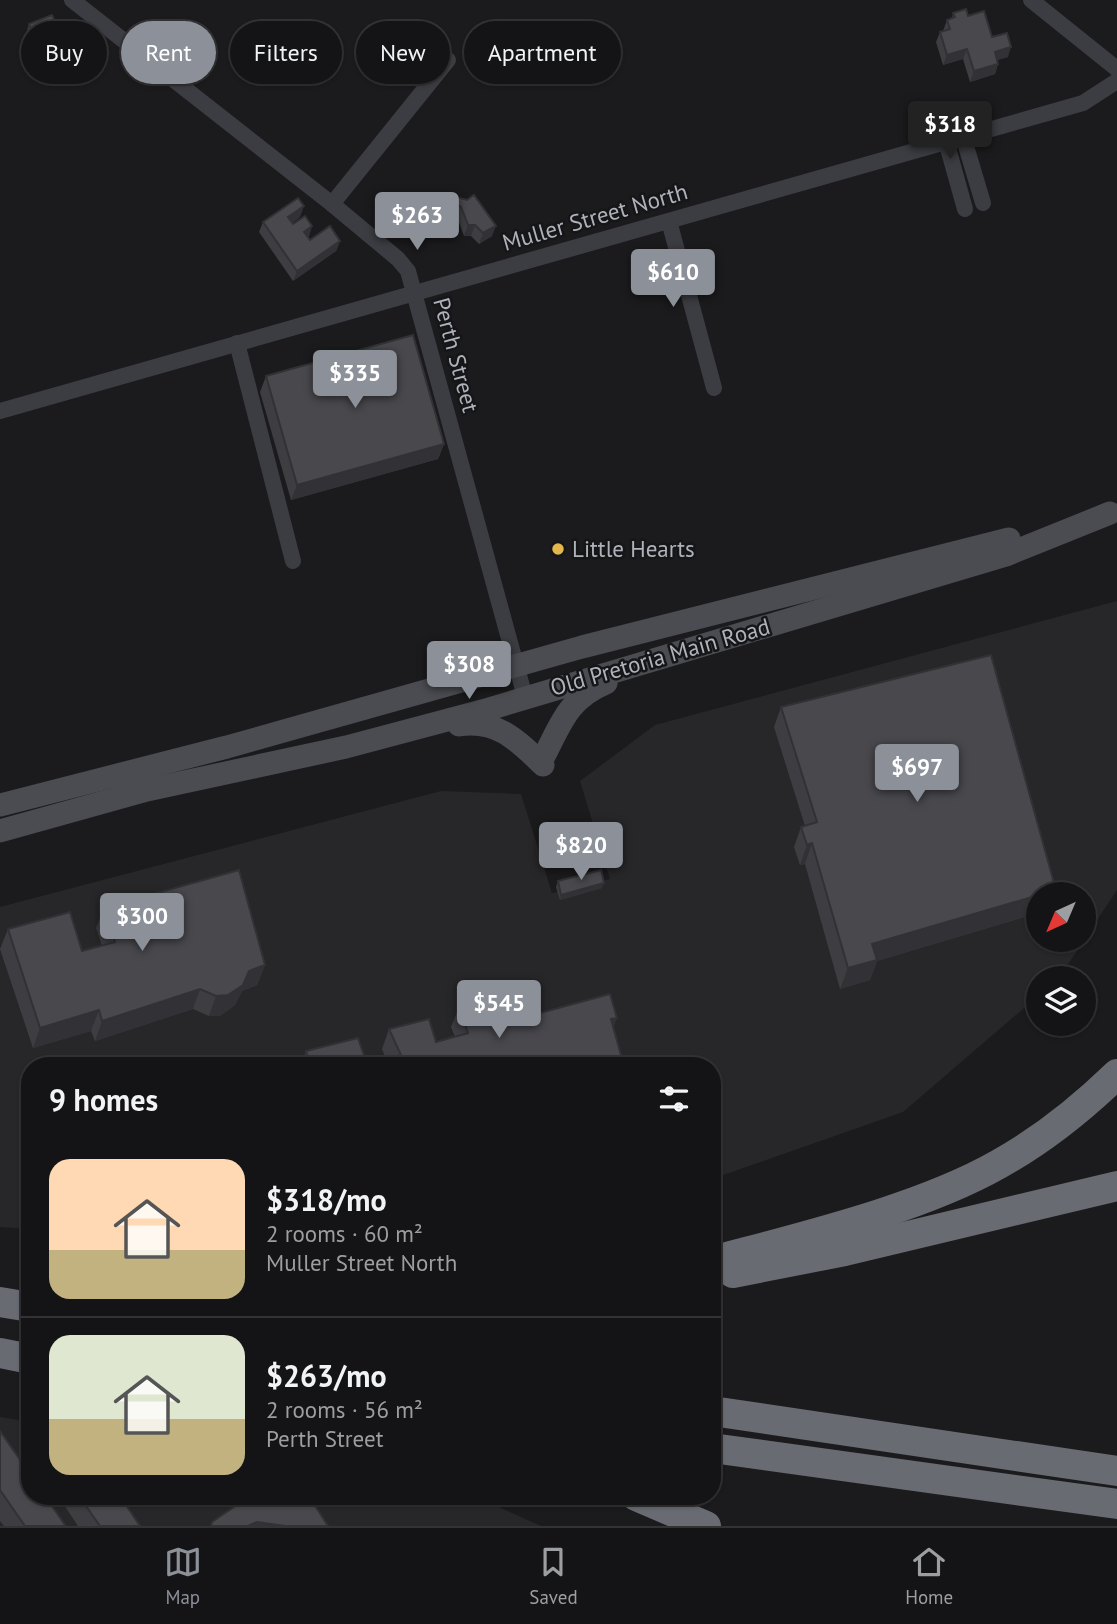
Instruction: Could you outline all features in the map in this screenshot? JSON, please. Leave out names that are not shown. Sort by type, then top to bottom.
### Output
[{"type":"highway","points":[[721,1258],[930,1195],[999,1165],[1049,1132],[1117,1074]]},
{"type":"highway","points":[[721,1275],[845,1251],[1117,1186]]},
{"type":"highway","points":[[0,1300],[21,1301]]},
{"type":"highway","points":[[0,1300],[21,1305]]},
{"type":"highway","points":[[0,1352],[21,1355]]},
{"type":"highway","points":[[721,1412],[1117,1471]]},
{"type":"highway","points":[[721,1449],[1117,1504]]},
{"type":"highway","points":[[657,1505],[706,1526]]},
{"type":"main road","name":"Old Pretoria Main Road","points":[[0,805],[227,747],[517,666],[1113,512]]},
{"type":"main road","name":"Old Pretoria Main Road","points":[[0,831],[147,790],[370,740],[525,696],[1006,555],[1113,512]]},
{"type":"main road","points":[[370,740],[483,723],[505,731],[542,762],[570,706],[587,691],[686,649]]},
{"type":"street","name":"Perth Street","points":[[72,0],[332,204],[398,259],[411,276],[525,696]]},
{"type":"street","points":[[1031,0],[1117,69]]},
{"type":"street","name":"Muller Street North","points":[[0,411],[1083,103],[1117,81]]},
{"type":"street","points":[[332,204],[429,84]]},
{"type":"street","points":[[963,136],[983,204]]},
{"type":"street","points":[[946,141],[965,209]]},
{"type":"street","points":[[669,220],[714,388]]},
{"type":"street","points":[[237,343],[293,561]]},
{"type":"shaded area","points":[[1117,601],[1117,890],[1096,922],[1096,882],[1026,882],[1026,952],[1076,952],[1067,966],[1026,966],[1026,1006],[903,1112],[721,1176],[721,1057],[21,1057],[21,1228],[0,1227],[0,907],[441,791],[521,794],[552,893],[610,879],[580,781],[655,725]]},
{"type":"shaded area","points":[[0,1417],[21,1420],[21,1505],[494,1505],[541,1526],[0,1526]]},
{"type":"building","points":[[966,9],[968,16],[984,11],[992,37],[1007,33],[1011,47],[995,52],[998,64],[974,71],[967,49],[947,55],[940,32],[950,29],[947,20],[955,17],[953,13]]},
{"type":"building","points":[[52,15],[55,21],[37,21]]},
{"type":"building","points":[[474,195],[496,226],[483,233],[475,225],[468,225],[461,207],[455,203],[456,197],[467,200]]},
{"type":"building","points":[[298,198],[304,206],[288,217],[293,224],[305,216],[312,226],[304,232],[310,240],[330,226],[340,241],[297,271],[263,222]]},
{"type":"building","points":[[413,335],[444,444],[297,485],[266,376]]},
{"type":"building","points":[[991,655],[1054,882],[1026,882],[1026,899],[872,944],[877,960],[848,968],[812,843],[807,845],[801,827],[817,822],[781,707]]},
{"type":"building","points":[[239,870],[265,965],[249,971],[243,985],[228,995],[216,996],[200,989],[102,1021],[99,1010],[40,1028],[8,929],[70,912],[82,951],[115,942],[104,908]]},
{"type":"building","points":[[601,870],[604,883],[561,895],[558,881]]},
{"type":"building","points":[[610,994],[617,1018],[611,1019],[622,1057],[393,1057],[401,1055],[389,1029],[429,1019],[436,1042],[468,1033],[459,1007],[498,999],[507,1022]]},
{"type":"building","points":[[358,1038],[365,1057],[308,1057],[306,1051]]},
{"type":"building","points":[[0,1431],[21,1461],[21,1505],[51,1505],[65,1525],[25,1526],[0,1490]]},
{"type":"building","points":[[85,1505],[126,1505],[140,1526],[100,1526]]},
{"type":"building","points":[[237,1505],[315,1505],[328,1526],[285,1526],[257,1522],[248,1526],[211,1526],[212,1522]]},
{"type":"place","name":"Little Hearts","points":[[558,549]]}]
